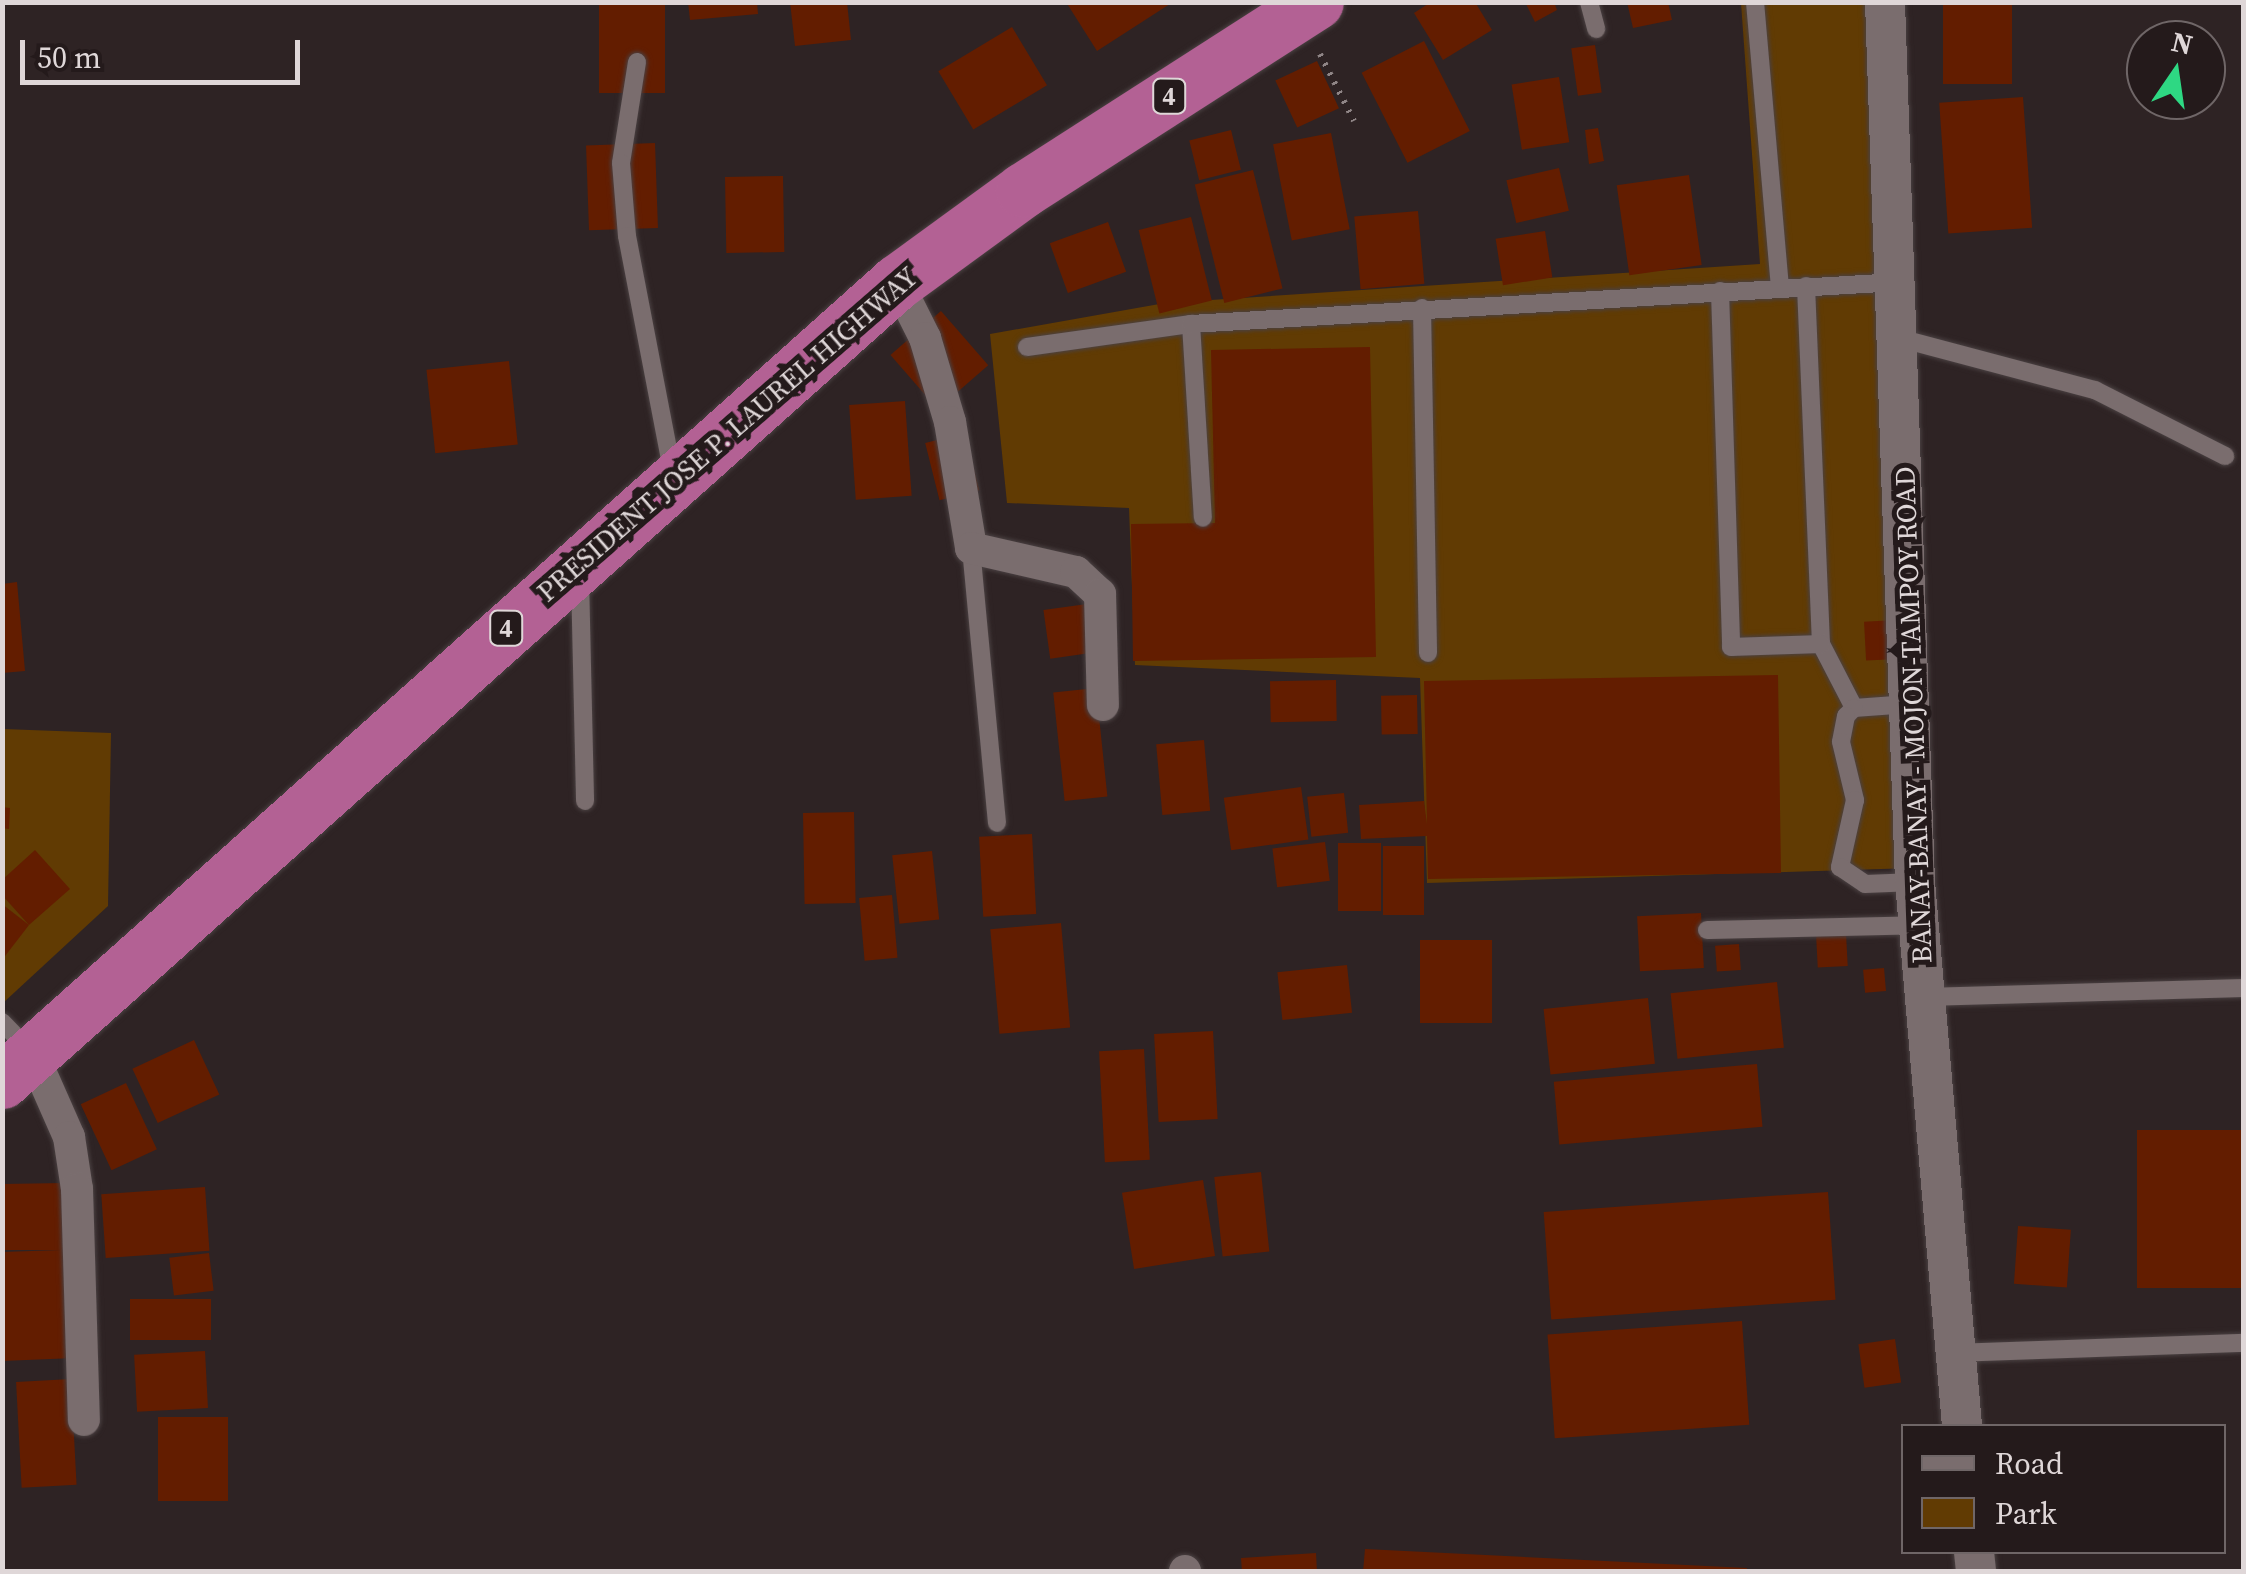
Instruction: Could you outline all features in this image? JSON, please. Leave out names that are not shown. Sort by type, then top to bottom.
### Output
[{"type":"highway","name":"PRESIDENT JOSE P. LAUREL HIGHWAY","points":[[12,1052],[579,563],[897,282],[1023,190],[1307,7]]},
{"type":"street","name":"BANAY-BANAY - MOJON-TAMPOY ROAD","points":[[1885,2],[1898,282],[1916,882],[1962,1424]]},
{"type":"street","points":[[897,282],[926,338],[950,422],[971,548],[1076,572],[1100,594],[1102,705]]},
{"type":"street","points":[[12,1052],[69,1137],[77,1189],[84,1420]]},
{"type":"lane","points":[[1589,2],[1596,29]]},
{"type":"lane","points":[[1756,2],[1780,288]]},
{"type":"lane","points":[[637,62],[621,163],[627,236],[673,478]]},
{"type":"lane","points":[[1027,347],[1190,324],[1898,282]]},
{"type":"lane","points":[[1806,286],[1821,644],[1854,708]]},
{"type":"lane","points":[[1720,290],[1731,646],[1821,644]]},
{"type":"lane","points":[[1422,308],[1428,654]]},
{"type":"lane","points":[[1190,324],[1203,518]]},
{"type":"lane","points":[[1899,338],[2095,390],[2225,456]]},
{"type":"lane","points":[[971,548],[997,824]]},
{"type":"lane","points":[[579,563],[585,801]]},
{"type":"lane","points":[[1910,704],[1854,708],[1846,716],[1842,742],[1856,800],[1840,867],[1865,884],[1916,882]]},
{"type":"lane","points":[[1708,930],[1920,925]]},
{"type":"lane","points":[[1925,998],[2244,988]]},
{"type":"lane","points":[[1954,1353],[2244,1342]]},
{"type":"path","points":[[1307,7],[1354,121]]},
{"type":"green space","points":[[1741,3],[1872,3],[1913,868],[1427,883],[1420,678],[1135,665],[1129,508],[1007,503],[990,334],[1165,303],[1760,264]]},
{"type":"green space","points":[[3,729],[111,733],[108,906],[3,1003]]},
{"type":"building","points":[[599,2],[665,2],[665,93],[599,93]]},
{"type":"building","points":[[688,2],[757,2],[758,14],[690,20]]},
{"type":"building","points":[[790,2],[847,2],[851,40],[795,46]]},
{"type":"building","points":[[1066,2],[1173,2],[1097,51]]},
{"type":"building","points":[[1431,2],[1475,2],[1492,30],[1443,60],[1414,13]]},
{"type":"building","points":[[1525,2],[1554,2],[1557,10],[1535,22]]},
{"type":"building","points":[[1627,2],[1668,2],[1672,20],[1633,28]]},
{"type":"building","points":[[1943,2],[2012,2],[2012,84],[1943,84]]},
{"type":"building","points":[[1012,27],[1047,85],[973,130],[938,71]]},
{"type":"building","points":[[1424,41],[1470,131],[1407,163],[1362,73]]},
{"type":"building","points":[[1595,45],[1602,93],[1578,96],[1571,48]]},
{"type":"building","points":[[1317,61],[1339,108],[1297,128],[1275,80]]},
{"type":"building","points":[[1559,77],[1569,142],[1522,150],[1512,85]]},
{"type":"building","points":[[2023,97],[2032,228],[1948,234],[1939,103]]},
{"type":"building","points":[[1598,128],[1604,161],[1589,164],[1585,130]]},
{"type":"building","points":[[1231,130],[1241,170],[1199,180],[1189,140]]},
{"type":"building","points":[[1331,133],[1350,229],[1292,240],[1273,144]]},
{"type":"building","points":[[655,143],[658,228],[589,230],[586,145]]},
{"type":"building","points":[[1559,168],[1569,211],[1516,223],[1506,180]]},
{"type":"building","points":[[1253,170],[1283,288],[1224,303],[1195,185]]},
{"type":"building","points":[[1689,175],[1702,265],[1629,275],[1617,185]]},
{"type":"building","points":[[783,176],[784,252],[726,253],[725,177]]},
{"type":"building","points":[[1418,211],[1424,284],[1361,289],[1354,217]]},
{"type":"building","points":[[1191,217],[1212,300],[1159,314],[1139,230]]},
{"type":"building","points":[[1108,222],[1126,272],[1068,293],[1050,243]]},
{"type":"building","points":[[1545,231],[1552,277],[1503,285],[1496,239]]},
{"type":"building","points":[[941,311],[988,365],[938,409],[890,355]]},
{"type":"building","points":[[1370,347],[1376,657],[1133,661],[1131,524],[1215,523],[1211,350]]},
{"type":"building","points":[[509,361],[518,445],[435,453],[426,370]]},
{"type":"building","points":[[905,401],[912,496],[856,500],[849,405]]},
{"type":"building","points":[[965,433],[979,490],[939,500],[925,443]]},
{"type":"building","points":[[17,582],[25,671],[2,673],[2,584]]},
{"type":"building","points":[[1087,604],[1094,653],[1050,659],[1043,610]]},
{"type":"building","points":[[1896,620],[1898,659],[1866,661],[1864,622]]},
{"type":"building","points":[[1778,675],[1781,873],[1428,879],[1427,836],[1361,839],[1359,805],[1424,801],[1427,824],[1424,681]]},
{"type":"building","points":[[1336,680],[1337,721],[1271,722],[1270,681]]},
{"type":"building","points":[[1096,688],[1107,796],[1065,801],[1053,692]]},
{"type":"building","points":[[1417,695],[1418,734],[1382,735],[1381,696]]},
{"type":"building","points":[[1204,740],[1210,811],[1162,815],[1156,744]]},
{"type":"building","points":[[1301,787],[1308,839],[1231,850],[1224,798]]},
{"type":"building","points":[[1344,793],[1348,833],[1311,837],[1307,797]]},
{"type":"building","points":[[2,807],[10,808],[9,829],[2,828]]},
{"type":"building","points":[[854,812],[856,903],[805,904],[803,813]]},
{"type":"building","points":[[1032,834],[1036,914],[983,917],[979,837]]},
{"type":"building","points":[[1325,842],[1330,881],[1277,887],[1272,848]]},
{"type":"building","points":[[1338,843],[1381,843],[1381,911],[1338,911]]},
{"type":"building","points":[[1383,846],[1424,846],[1424,915],[1383,915]]},
{"type":"building","points":[[35,850],[70,889],[29,925],[2,895],[2,880]]},
{"type":"building","points":[[932,851],[939,920],[899,924],[892,855]]},
{"type":"building","points":[[892,895],[897,958],[865,961],[859,898]]},
{"type":"building","points":[[2,904],[29,925],[2,960]]},
{"type":"building","points":[[1701,913],[1704,968],[1640,971],[1637,916]]},
{"type":"building","points":[[1061,923],[1070,1028],[999,1034],[990,929]]},
{"type":"building","points":[[1846,933],[1848,966],[1818,968],[1816,935]]},
{"type":"building","points":[[1420,940],[1492,940],[1492,1023],[1420,1023]]},
{"type":"building","points":[[1739,944],[1741,970],[1717,972],[1715,946]]},
{"type":"building","points":[[1347,965],[1352,1013],[1282,1020],[1277,972]]},
{"type":"building","points":[[1884,968],[1886,991],[1865,993],[1863,970]]},
{"type":"building","points":[[1777,982],[1784,1048],[1677,1059],[1671,993]]},
{"type":"building","points":[[1648,998],[1655,1064],[1550,1075],[1544,1009]]},
{"type":"building","points":[[1213,1031],[1218,1119],[1159,1122],[1154,1034]]},
{"type":"building","points":[[194,1040],[219,1094],[158,1123],[132,1069]]},
{"type":"building","points":[[1144,1049],[1150,1160],[1105,1162],[1099,1051]]},
{"type":"building","points":[[1757,1064],[1762,1127],[1559,1145],[1554,1082]]},
{"type":"building","points":[[126,1083],[157,1149],[112,1170],[81,1104]]},
{"type":"building","points":[[2137,1130],[2244,1130],[2244,1288],[2137,1288]]},
{"type":"building","points":[[1261,1172],[1269,1252],[1223,1256],[1214,1177]]},
{"type":"building","points":[[1203,1180],[1215,1256],[1134,1269],[1122,1193]]},
{"type":"building","points":[[65,1183],[75,1358],[2,1361],[2,1252],[61,1250],[2,1250],[2,1184]]},
{"type":"building","points":[[205,1187],[209,1251],[106,1258],[101,1194]]},
{"type":"building","points":[[1828,1192],[1836,1300],[1551,1320],[1544,1212]]},
{"type":"building","points":[[2018,1226],[2071,1230],[2067,1288],[2014,1284]]},
{"type":"building","points":[[209,1253],[214,1291],[174,1296],[169,1258]]},
{"type":"building","points":[[130,1299],[211,1299],[211,1340],[130,1340]]},
{"type":"building","points":[[1742,1321],[1749,1425],[1555,1438],[1547,1335]]},
{"type":"building","points":[[1895,1339],[1901,1383],[1864,1388],[1858,1344]]},
{"type":"building","points":[[205,1351],[208,1408],[137,1412],[134,1355]]},
{"type":"building","points":[[71,1379],[77,1485],[22,1488],[16,1382]]},
{"type":"building","points":[[158,1417],[228,1417],[228,1501],[158,1501]]},
{"type":"building","points":[[1365,1549],[1747,1568],[1746,1572],[1363,1572]]},
{"type":"building","points":[[1316,1553],[1317,1572],[1242,1572],[1241,1558]]}]
